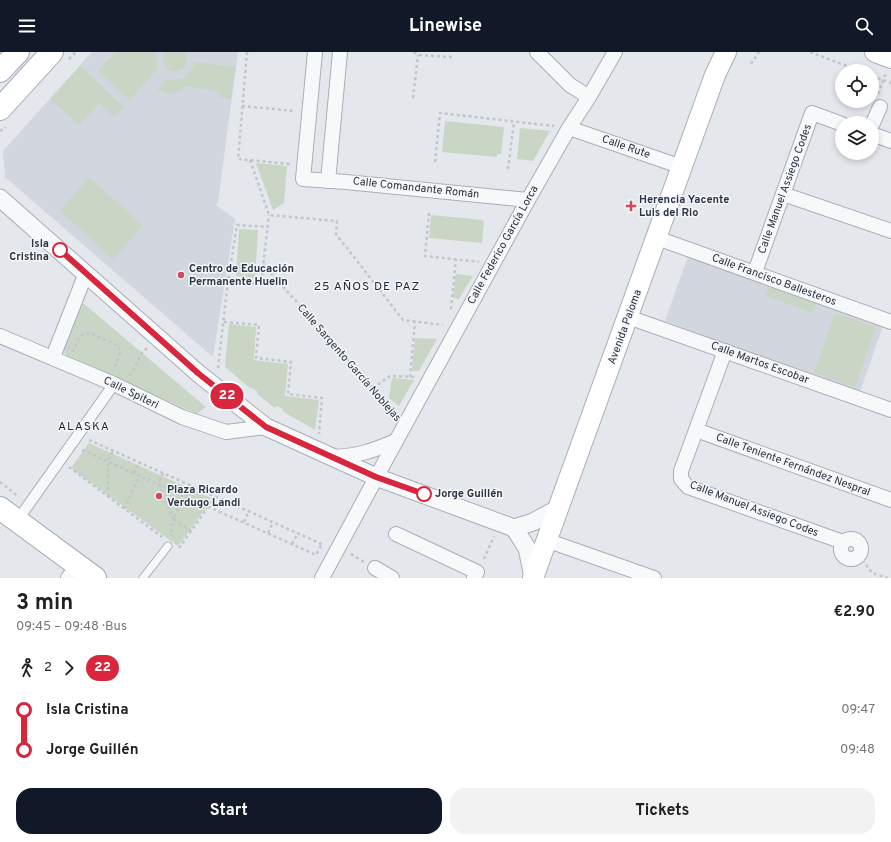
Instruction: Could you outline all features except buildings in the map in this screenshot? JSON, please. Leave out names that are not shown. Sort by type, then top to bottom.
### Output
[{"type":"main road","points":[[0,71],[18,52]]},
{"type":"main road","points":[[0,108],[52,52]]},
{"type":"main road","name":"Avenida Paloma","points":[[714,52],[716,75]]},
{"type":"main road","name":"Avenida Paloma","points":[[533,578],[682,167],[726,52]]},
{"type":"main road","points":[[875,52],[890,63]]},
{"type":"main road","points":[[15,511],[73,572],[95,578]]},
{"type":"street","points":[[305,165],[315,52]]},
{"type":"street","points":[[328,181],[340,52]]},
{"type":"street","points":[[537,52],[570,85],[589,97]]},
{"type":"street","name":"Calle Federico García Lorca","points":[[322,578],[430,378],[454,326],[493,263],[569,128],[615,52]]},
{"type":"street","points":[[876,116],[880,107]]},
{"type":"street","name":"Calle Manuel Assiego Codes","points":[[755,272],[812,113],[835,121]]},
{"type":"street","name":"Calle Rute","points":[[569,128],[682,167]]},
{"type":"street","points":[[879,137],[891,141]]},
{"type":"street","name":"Calle Comandante Román","points":[[305,165],[303,179],[528,200]]},
{"type":"street","points":[[783,194],[891,231]]},
{"type":"street","points":[[0,198],[158,337],[266,427],[376,477],[507,525],[533,522],[558,509]]},
{"type":"street","name":"Calle Francisco Ballesteros","points":[[657,238],[891,322]]},
{"type":"street","points":[[53,357],[86,273]]},
{"type":"street","name":"Calle Martos Escobar","points":[[628,317],[891,410]]},
{"type":"street","name":"Calle Spiteri","points":[[0,336],[53,357],[118,386],[182,418],[226,432],[266,427]]},
{"type":"street","name":"Calle Manuel Assiego Codes","points":[[725,351],[681,471],[682,479],[688,487],[843,542],[851,539],[859,542],[861,547],[859,556]]},
{"type":"street","points":[[15,511],[60,460],[77,435],[118,386]]},
{"type":"street","name":"Calle Teniente Fernández Nespral","points":[[696,430],[891,500]]},
{"type":"street","points":[[333,457],[349,457],[367,453],[396,441]]},
{"type":"street","points":[[507,525],[527,548],[533,578]]},
{"type":"street","points":[[396,534],[476,575]]},
{"type":"street","points":[[546,540],[654,578]]},
{"type":"street","points":[[375,568],[392,578]]},
{"type":"lane","points":[[143,578],[169,545]]},
{"type":"path","points":[[247,52],[238,159],[305,165]]},
{"type":"path","points":[[414,52],[418,54],[452,57]]},
{"type":"path","points":[[751,64],[759,52]]},
{"type":"path","points":[[810,52],[842,64]]},
{"type":"path","points":[[413,98],[418,54]]},
{"type":"path","points":[[880,107],[884,97],[877,94],[890,63]]},
{"type":"path","points":[[879,79],[891,83]]},
{"type":"path","points":[[242,106],[310,112]]},
{"type":"path","points":[[435,162],[440,113],[569,128]]},
{"type":"path","points":[[508,169],[514,122]]},
{"type":"path","points":[[228,281],[261,284],[269,214],[250,160]]},
{"type":"path","points":[[429,213],[424,256],[493,263]]},
{"type":"path","points":[[269,214],[337,221],[336,234],[402,320],[454,326],[456,259]]},
{"type":"path","points":[[215,386],[228,281],[237,225],[267,227]]},
{"type":"path","name":"Calle Sargento García Noblejas","points":[[263,264],[373,388],[404,426]]},
{"type":"path","points":[[224,322],[260,325],[256,358],[291,362],[288,394],[322,398],[317,450]]},
{"type":"path","points":[[410,377],[415,322]]},
{"type":"path","points":[[69,364],[79,337],[88,332],[119,346],[121,353],[114,368],[119,370]]},
{"type":"path","points":[[118,386],[130,376],[142,353],[158,337]]},
{"type":"path","points":[[125,373],[136,379]]},
{"type":"path","points":[[373,388],[390,376],[430,378]]},
{"type":"path","points":[[77,435],[322,544],[338,549],[375,568]]},
{"type":"path","points":[[71,445],[316,555],[322,544]]},
{"type":"path","points":[[108,496],[108,461],[113,451]]},
{"type":"path","points":[[60,460],[169,545],[178,549],[217,497]]},
{"type":"path","points":[[134,473],[139,462]]},
{"type":"path","points":[[163,473],[158,484],[173,520],[191,531]]},
{"type":"path","points":[[124,509],[140,476]]},
{"type":"path","points":[[0,482],[15,511]]},
{"type":"path","points":[[169,545],[173,520],[192,485]]},
{"type":"path","points":[[244,522],[249,511]]},
{"type":"path","points":[[268,533],[273,522]]},
{"type":"path","points":[[476,575],[485,557],[507,525]]},
{"type":"path","points":[[292,544],[298,533]]},
{"type":"path","points":[[859,556],[872,573],[888,578]]},
{"type":"shaded area","points":[[92,52],[238,52],[218,202],[216,205],[235,219],[213,357],[5,177],[3,151]]},
{"type":"shaded area","points":[[688,256],[883,326],[860,392],[665,321]]},
{"type":"green space","points":[[115,52],[156,52],[157,69],[130,100],[98,71]]},
{"type":"green space","points":[[165,52],[185,52],[188,59],[185,66],[181,70],[176,71],[167,68],[164,64],[163,58]]},
{"type":"green space","points":[[194,62],[236,67],[231,99],[219,97],[220,91],[185,86],[179,92],[173,94],[158,90],[166,80],[183,79],[194,67]]},
{"type":"green space","points":[[80,66],[124,107],[114,117],[99,103],[79,125],[50,99]]},
{"type":"green space","points":[[445,121],[504,127],[501,154],[497,154],[497,157],[442,152]]},
{"type":"green space","points":[[520,128],[550,131],[533,161],[517,159]]},
{"type":"green space","points":[[256,163],[287,166],[284,203],[273,210]]},
{"type":"green space","points":[[89,177],[143,226],[113,259],[60,211]]},
{"type":"green space","points":[[431,215],[484,220],[482,243],[429,238]]},
{"type":"green space","points":[[239,229],[258,230],[255,278],[236,276]]},
{"type":"green space","points":[[456,274],[473,276],[459,299],[453,298]]},
{"type":"green space","points":[[769,285],[816,302],[812,313],[765,295]]},
{"type":"green space","points":[[83,303],[206,407],[197,414],[68,357],[64,352],[65,347]]},
{"type":"green space","points":[[835,313],[876,327],[855,387],[814,373]]},
{"type":"green space","points":[[229,324],[256,327],[254,360],[288,364],[285,396],[319,400],[315,430],[282,411],[283,409],[277,406],[275,408],[257,394],[258,392],[252,388],[251,389],[225,367]]},
{"type":"green space","points":[[415,338],[437,339],[419,371],[412,371]]},
{"type":"green space","points":[[392,378],[414,380],[399,406],[389,398]]},
{"type":"green space","name":"Plaza Ricardo Verdugo Landi","points":[[89,443],[211,498],[206,508],[178,546],[71,468]]},
{"type":"bus line","name":"22","points":[[60,250],[199,374],[266,427],[376,477],[424,494]]},
{"type":"place","name":"Herencia Yacente Luis del Rio","points":[[631,206]]},
{"type":"place","name":"Isla Cristina","points":[[60,250]]},
{"type":"place","name":"Centro de Educación Permanente Huelin","points":[[181,275]]},
{"type":"place","name":"Jorge Guillén","points":[[424,494]]},
{"type":"place","name":"Plaza Ricardo Verdugo Landi","points":[[159,496]]},
{"type":"district","name":"25 AÑOS DE PAZ","points":[[367,287]]},
{"type":"district","name":"ALASKA","points":[[84,427]]}]
